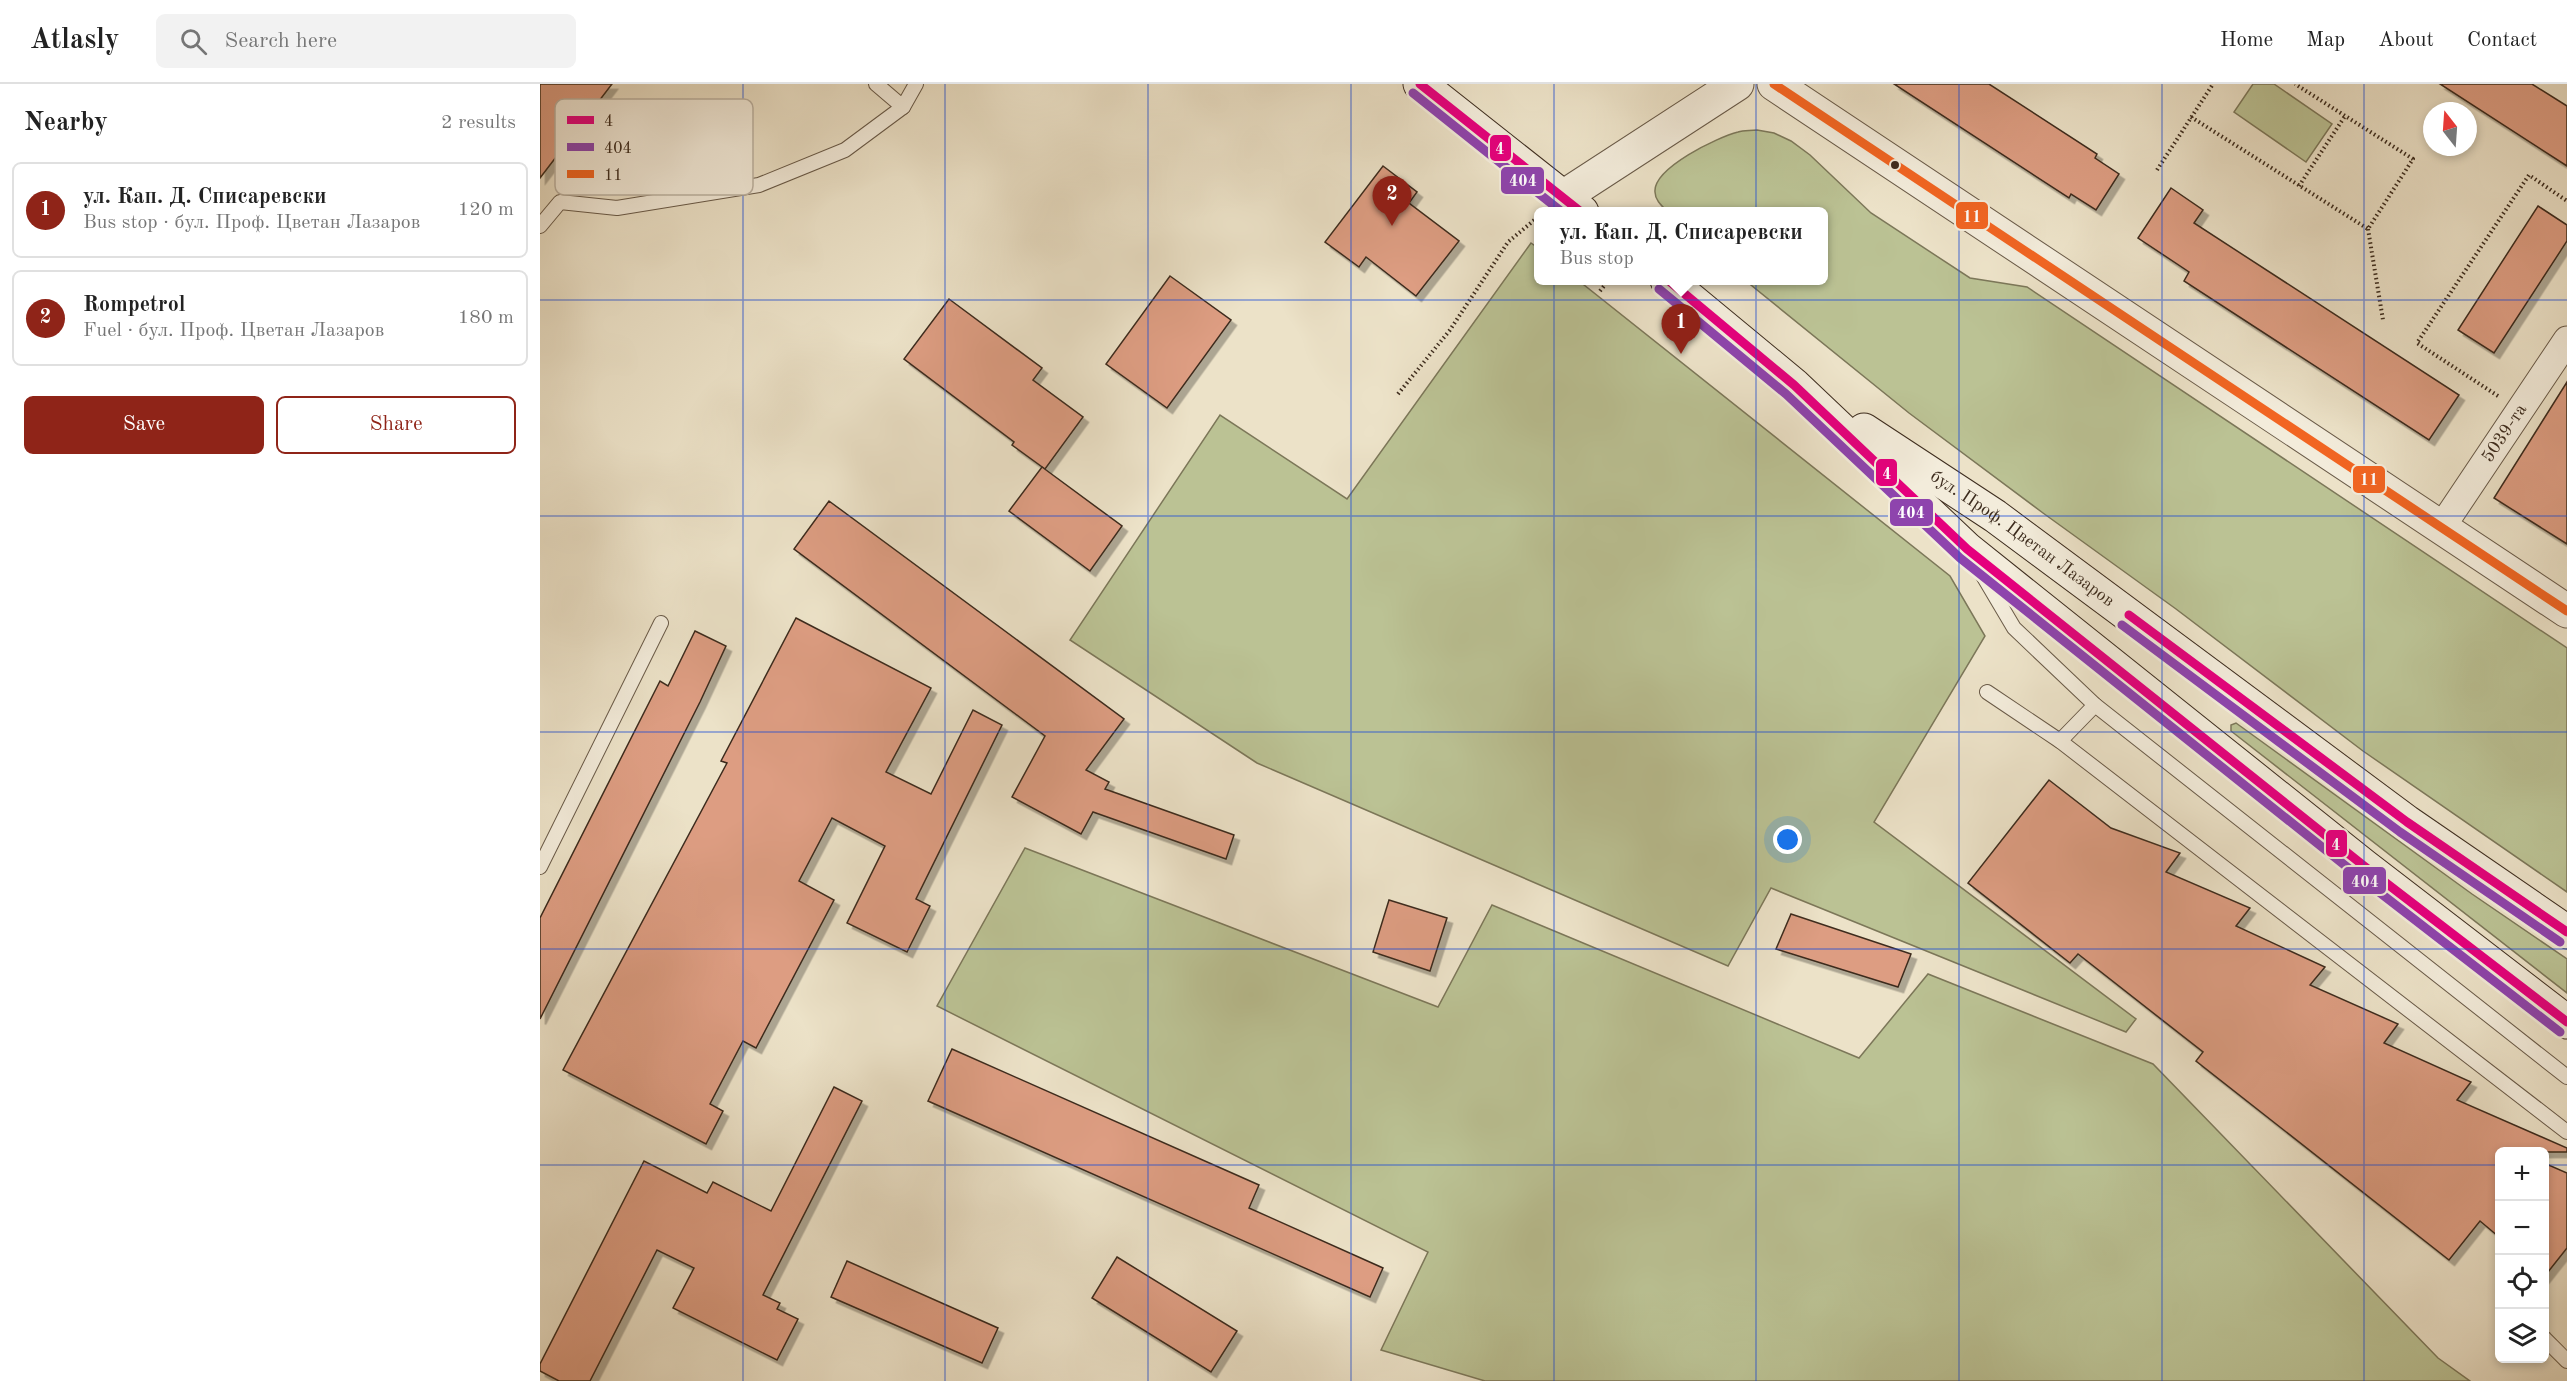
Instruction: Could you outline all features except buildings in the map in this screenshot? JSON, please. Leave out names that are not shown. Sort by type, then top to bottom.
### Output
[{"type":"main road","points":[[1420,84],[1560,207]]},
{"type":"main road","points":[[1562,207],[1737,84]]},
{"type":"main road","points":[[1774,84],[2567,611]]},
{"type":"main road","name":"бул. Проф. Цветан Лазаров","points":[[1673,285],[1794,385],[1967,549],[2355,858],[2567,1022]]},
{"type":"main road","name":"бул. Проф. Цветан Лазаров","points":[[1794,385],[1995,516],[2407,822],[2567,932]]},
{"type":"street","name":"5039-та","points":[[2441,528],[2567,340]]},
{"type":"lane","points":[[876,84],[903,107]]},
{"type":"lane","points":[[753,186],[845,150],[903,107],[916,84]]},
{"type":"lane","points":[[540,226],[560,202],[617,208],[697,195]]},
{"type":"lane","points":[[1967,549],[2014,628],[2095,705],[2567,1077]]},
{"type":"lane","points":[[540,867],[661,623]]},
{"type":"lane","points":[[1987,692],[2060,741],[2567,1132]]},
{"type":"lane","points":[[2060,741],[2095,705]]},
{"type":"lane","points":[[2549,1343],[2567,1361]]},
{"type":"path","points":[[2157,170],[2213,84]]},
{"type":"path","points":[[2295,84],[2413,159],[2368,230],[2383,320]]},
{"type":"path","points":[[2299,186],[2345,116]]},
{"type":"path","points":[[2191,117],[2368,230]]},
{"type":"path","points":[[2520,411],[2417,343],[2529,175],[2567,201]]},
{"type":"path","points":[[1398,394],[1450,330],[1508,242],[1534,225]]},
{"type":"path","points":[[1600,291],[1604,286]]},
{"type":"green space","points":[[2253,84],[2274,84],[2332,124],[2306,162],[2234,112]]},
{"type":"green space","points":[[1757,130],[1774,133],[1791,141],[1810,155],[1871,213],[1970,278],[2027,287],[2567,648],[2567,892],[2363,751],[2176,609],[2043,513],[1909,413],[1751,285],[1828,285],[1828,207],[1663,207],[1659,203],[1655,192],[1657,183],[1664,173],[1702,147],[1740,131]]},
{"type":"green space","points":[[1531,243],[1534,245],[1534,285],[1584,285],[1950,576],[1985,636],[1874,822],[2136,1019],[2126,1032],[1771,888],[1728,966],[1257,763],[1070,640],[1220,415],[1347,499]]},
{"type":"green space","points":[[2236,723],[2472,894],[2567,959],[2567,993],[2231,731],[2231,725]]},
{"type":"green space","points":[[1025,848],[1438,1007],[1492,905],[1859,1058],[1928,974],[2153,1064],[2438,1358],[2470,1381],[1485,1381],[1381,1350],[1428,1252],[937,1006]]},
{"type":"transit line","name":"4","points":[[1420,84],[1575,207]]},
{"type":"transit line","name":"11","points":[[1774,84],[2567,611]]},
{"type":"transit line","name":"404","points":[[1413,93],[1556,207]]},
{"type":"transit line","name":"4","points":[[1674,285],[1794,385],[1967,549],[2364,866],[2567,1022]]},
{"type":"transit line","name":"404","points":[[1659,289],[1786,394],[1960,558],[2357,875],[2560,1032]]},
{"type":"transit line","name":"4","points":[[2129,615],[2407,822],[2567,932]]},
{"type":"transit line","name":"404","points":[[2122,625],[2400,832],[2560,942]]},
{"type":"place","name":"Rompetrol","points":[[1392,226]]},
{"type":"place","name":"ул. Кап. Д. Списаревски","points":[[1681,354]]}]
